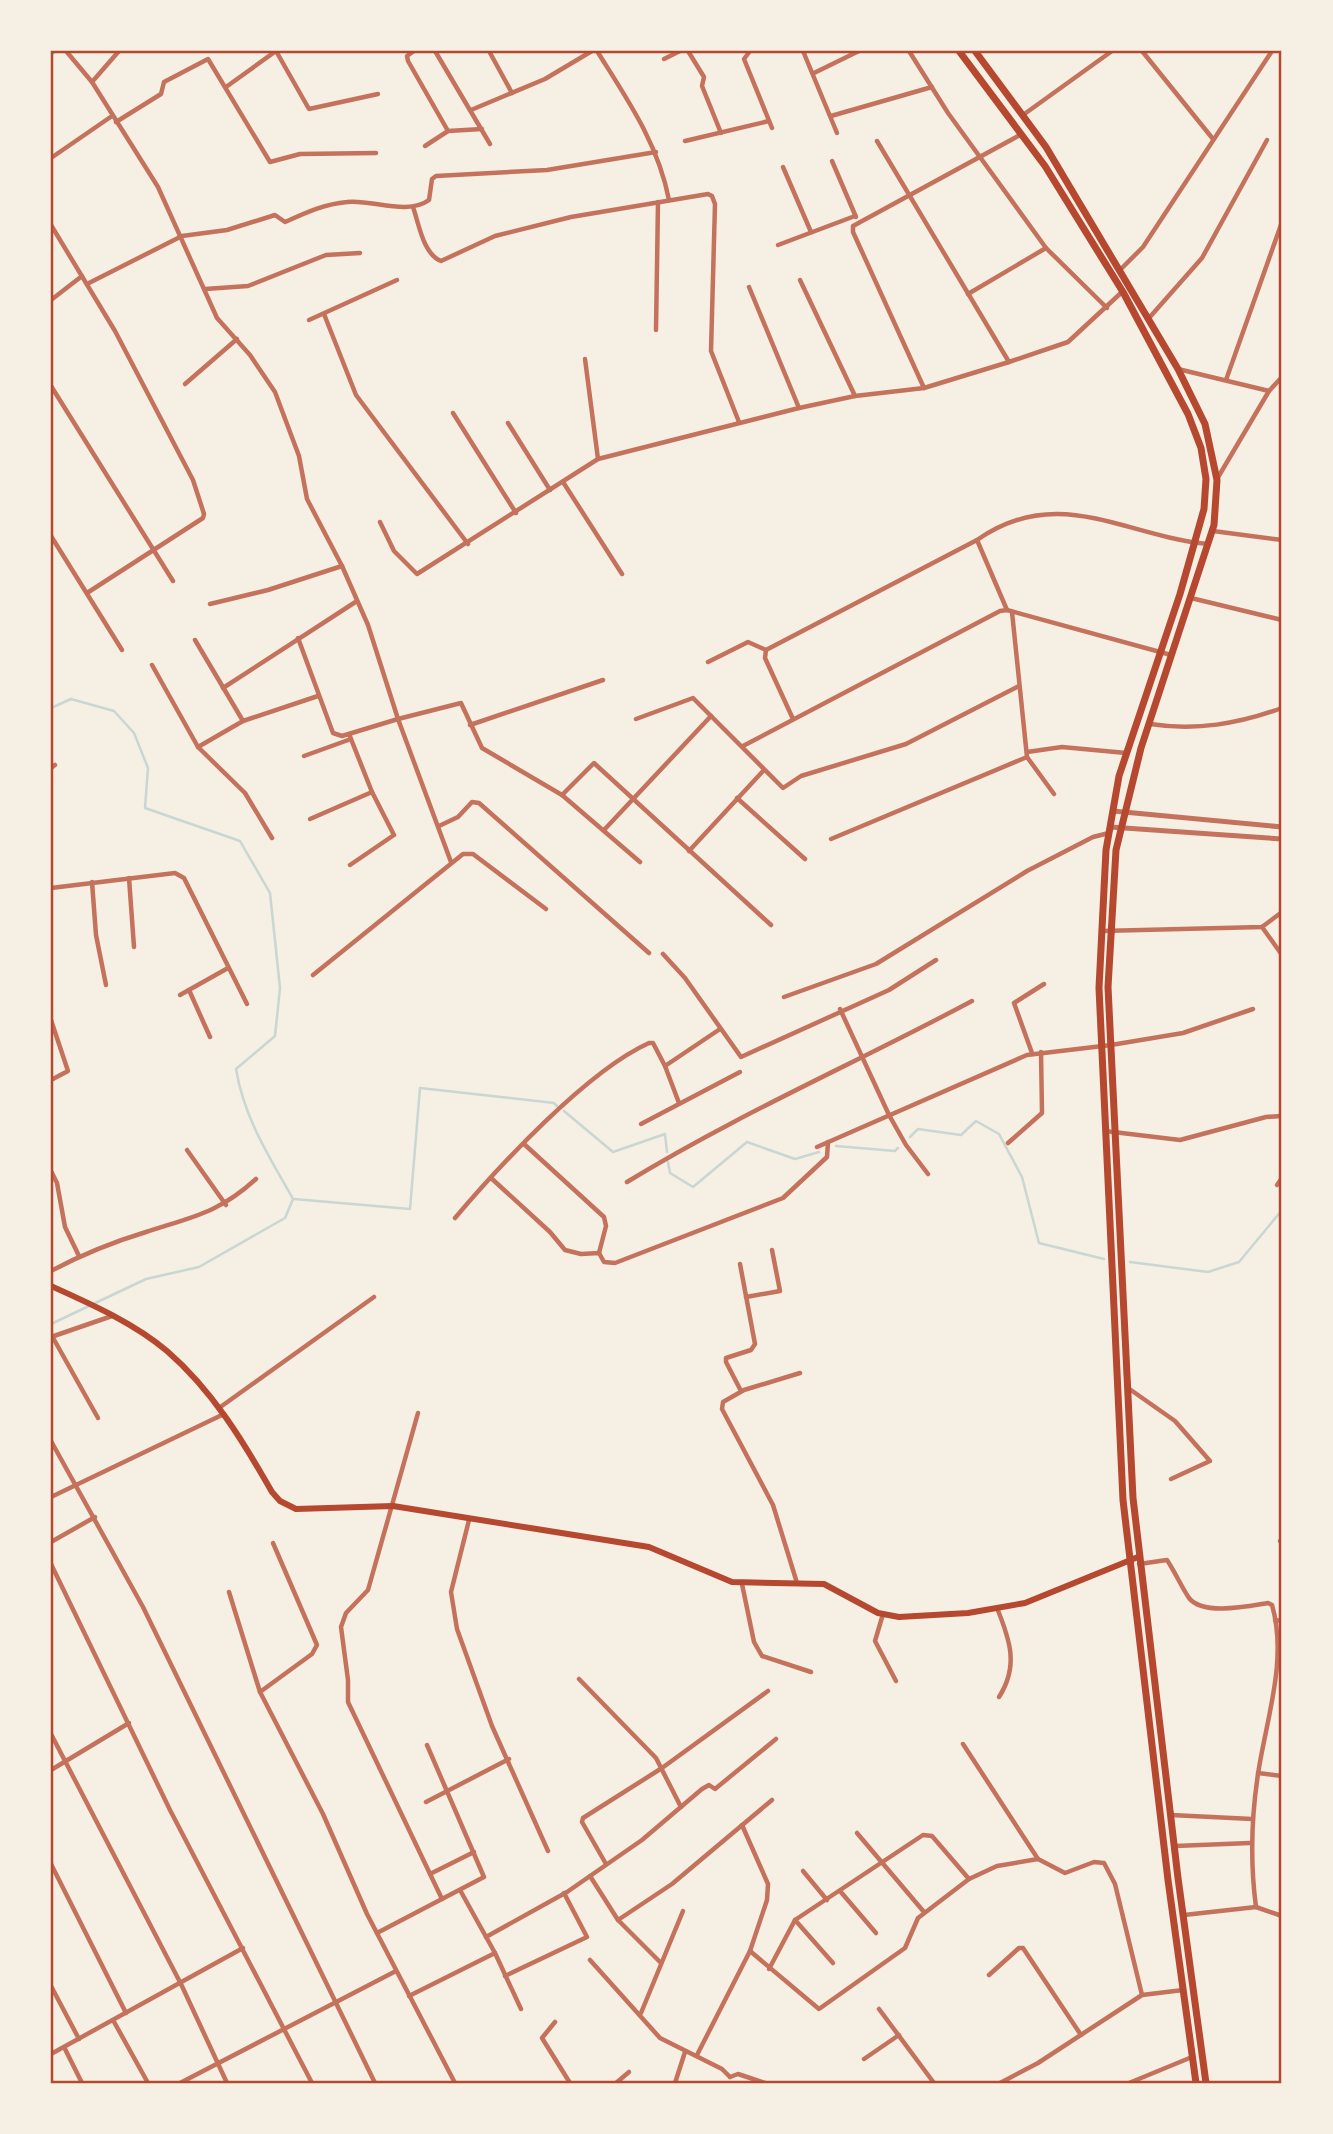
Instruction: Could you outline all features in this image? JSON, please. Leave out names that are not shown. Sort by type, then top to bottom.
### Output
[{"type":"main road","points":[[959,51],[1086,228],[1123,292],[1188,414],[1201,448],[1206,479],[1204,509],[1195,542],[1126,753],[1109,830],[1100,931],[1104,1131],[1129,1559],[1196,2083]]},
{"type":"main road","points":[[975,51],[1046,147],[1121,268],[1178,369],[1205,424],[1217,480],[1212,530],[1148,723],[1121,828],[1116,850],[1110,931],[1115,1132],[1139,1560],[1206,2083]]},
{"type":"main road","points":[[51,1286],[109,1314],[167,1351],[221,1411],[272,1492],[287,1505],[314,1511],[393,1506],[649,1547],[742,1584],[824,1584],[883,1614],[899,1617],[997,1608],[1045,1597],[1129,1559],[1139,1560]]},
{"type":"street","points":[[66,51],[92,82],[152,177],[182,236],[217,318],[237,340],[275,392],[299,456],[307,499],[333,547],[357,601],[451,862]]},
{"type":"street","points":[[92,82],[119,51]]},
{"type":"street","points":[[226,87],[276,51],[309,109],[378,94]]},
{"type":"street","points":[[414,51],[407,56],[408,61],[448,131]]},
{"type":"street","points":[[435,51],[490,144]]},
{"type":"street","points":[[489,51],[512,93]]},
{"type":"street","points":[[471,110],[545,79],[592,51]]},
{"type":"street","points":[[597,51],[649,134],[669,200]]},
{"type":"street","points":[[664,59],[680,51]]},
{"type":"street","points":[[688,51],[704,77],[702,86],[721,133]]},
{"type":"street","points":[[750,51],[744,59],[772,128]]},
{"type":"street","points":[[803,51],[814,72],[837,133]]},
{"type":"street","points":[[814,72],[859,51]]},
{"type":"street","points":[[909,51],[979,156],[1046,248],[1107,308]]},
{"type":"street","points":[[1023,115],[1102,53],[1111,51]]},
{"type":"street","points":[[1142,51],[1213,139]]},
{"type":"street","points":[[1121,268],[1143,247],[1272,51]]},
{"type":"street","points":[[116,122],[161,94],[164,82],[208,59],[270,162],[300,154],[376,153]]},
{"type":"street","points":[[831,116],[932,87]]},
{"type":"street","points":[[51,158],[112,116]]},
{"type":"street","points":[[685,141],[769,121]]},
{"type":"street","points":[[425,146],[448,131],[482,129]]},
{"type":"street","points":[[778,245],[857,218],[907,196],[1021,134]]},
{"type":"street","points":[[1149,318],[1202,258],[1267,140]]},
{"type":"street","points":[[877,141],[907,196],[1009,362]]},
{"type":"street","points":[[88,284],[182,236],[227,230],[275,215],[285,222],[323,206],[350,201],[413,207],[429,200],[432,179],[436,176],[547,170],[656,152]]},
{"type":"street","points":[[832,162],[857,218],[853,232],[924,388]]},
{"type":"street","points":[[783,167],[811,232]]},
{"type":"street","points":[[413,207],[426,244],[434,258],[441,261],[495,236],[571,217],[708,194],[715,204],[711,351],[739,422]]},
{"type":"street","points":[[656,330],[658,202]]},
{"type":"street","points":[[1226,380],[1282,222]]},
{"type":"street","points":[[51,225],[88,284],[193,480],[204,514],[203,518],[87,593]]},
{"type":"street","points":[[968,295],[1046,248]]},
{"type":"street","points":[[205,289],[248,286],[270,280],[326,255],[360,253]]},
{"type":"street","points":[[51,300],[82,276]]},
{"type":"street","points":[[309,320],[397,280]]},
{"type":"street","points":[[800,280],[855,396]]},
{"type":"street","points":[[749,287],[799,408]]},
{"type":"street","points":[[380,522],[394,551],[417,575],[598,459],[799,408],[855,396],[924,388],[1009,362],[1068,342],[1123,292]]},
{"type":"street","points":[[324,314],[356,394],[468,544]]},
{"type":"street","points":[[185,384],[237,340]]},
{"type":"street","points":[[586,359],[598,459]]},
{"type":"street","points":[[1178,369],[1269,391]]},
{"type":"street","points":[[1217,480],[1269,391],[1282,377]]},
{"type":"street","points":[[51,386],[173,582]]},
{"type":"street","points":[[453,413],[516,513]]},
{"type":"street","points":[[508,423],[550,490]]},
{"type":"street","points":[[563,482],[622,574]]},
{"type":"street","points":[[766,650],[977,540],[996,527],[1060,511],[1208,544]]},
{"type":"street","points":[[1212,530],[1282,540]]},
{"type":"street","points":[[51,536],[122,650]]},
{"type":"street","points":[[977,540],[1010,611],[1027,754],[1054,794]]},
{"type":"street","points":[[209,604],[268,590],[342,566]]},
{"type":"street","points":[[1191,598],[1282,620]]},
{"type":"street","points":[[222,688],[357,601]]},
{"type":"street","points":[[743,746],[1000,611],[1010,611],[1159,653],[1171,654]]},
{"type":"street","points":[[298,638],[333,733],[350,736]]},
{"type":"street","points":[[195,640],[243,721]]},
{"type":"street","points":[[708,662],[748,642],[766,650]]},
{"type":"street","points":[[766,650],[765,658],[793,719]]},
{"type":"street","points":[[152,665],[198,747],[245,793],[272,838]]},
{"type":"street","points":[[470,725],[603,680]]},
{"type":"street","points":[[636,719],[693,698],[783,788],[801,776],[906,744],[1019,686]]},
{"type":"street","points":[[198,747],[243,721],[318,696]]},
{"type":"street","points":[[304,756],[350,736],[455,702],[463,705],[482,748],[562,795],[640,862]]},
{"type":"street","points":[[1148,723],[1186,729],[1253,719],[1282,708]]},
{"type":"street","points":[[604,830],[711,716]]},
{"type":"street","points":[[350,736],[372,792],[394,835],[350,865]]},
{"type":"street","points":[[831,839],[1027,754],[1062,747],[1126,753]]},
{"type":"street","points":[[562,795],[594,763],[771,925]]},
{"type":"street","points":[[689,850],[764,770]]},
{"type":"street","points":[[310,819],[372,792]]},
{"type":"street","points":[[737,797],[805,859]]},
{"type":"street","points":[[439,826],[458,817],[472,802],[480,803],[649,953]]},
{"type":"street","points":[[1113,811],[1282,827]]},
{"type":"street","points":[[785,997],[876,964],[1027,872],[1109,830],[1121,828],[1282,839]]},
{"type":"street","points":[[313,975],[463,854],[473,854],[546,909]]},
{"type":"street","points":[[51,888],[175,873],[184,878],[247,1004]]},
{"type":"street","points":[[130,878],[134,947]]},
{"type":"street","points":[[92,882],[96,934],[106,985]]},
{"type":"street","points":[[1100,931],[1262,927],[1282,912]]},
{"type":"street","points":[[1262,927],[1282,955]]},
{"type":"street","points":[[663,954],[685,978],[741,1057],[746,1057],[840,1009],[888,990],[936,960]]},
{"type":"street","points":[[180,995],[228,968]]},
{"type":"street","points":[[1032,1053],[1014,1003],[1044,984]]},
{"type":"street","points":[[188,990],[210,1037]]},
{"type":"street","points":[[627,1182],[674,1153],[864,1059],[972,1000]]},
{"type":"street","points":[[840,1009],[889,1115],[906,1145],[929,1174]]},
{"type":"street","points":[[817,1147],[1032,1053],[1111,1045],[1183,1032],[1253,1009]]},
{"type":"street","points":[[51,1020],[68,1071],[51,1080]]},
{"type":"street","points":[[666,1066],[720,1029]]},
{"type":"street","points":[[455,1218],[524,1144],[598,1077],[641,1046],[653,1043],[666,1066],[679,1103]]},
{"type":"street","points":[[1008,1143],[1042,1113],[1041,1052]]},
{"type":"street","points":[[641,1124],[740,1072]]},
{"type":"street","points":[[1104,1131],[1180,1140],[1266,1117],[1282,1116]]},
{"type":"street","points":[[524,1144],[604,1217],[606,1226],[599,1252],[604,1262],[615,1263],[783,1198],[827,1157],[828,1142]]},
{"type":"street","points":[[187,1150],[226,1205]]},
{"type":"street","points":[[51,1171],[57,1183],[65,1227],[79,1256]]},
{"type":"street","points":[[491,1178],[550,1232],[565,1250],[581,1254],[599,1252]]},
{"type":"street","points":[[1278,1185],[1282,1178]]},
{"type":"street","points":[[51,1271],[79,1256],[147,1231],[192,1220],[226,1205],[256,1179]]},
{"type":"street","points":[[746,1297],[780,1290],[772,1250]]},
{"type":"street","points":[[740,1264],[755,1348],[726,1358],[741,1391]]},
{"type":"street","points":[[51,1497],[221,1411],[374,1297]]},
{"type":"street","points":[[98,1418],[51,1337],[109,1314]]},
{"type":"street","points":[[797,1584],[773,1505],[722,1409],[723,1402],[741,1391],[800,1373]]},
{"type":"street","points":[[1128,1387],[1175,1421],[1210,1461],[1171,1479]]},
{"type":"street","points":[[418,1413],[368,1590],[346,1613],[341,1627],[348,1702],[442,1899]]},
{"type":"street","points":[[51,1441],[95,1517],[187,1696],[333,2002],[375,2083]]},
{"type":"street","points":[[51,1542],[95,1517]]},
{"type":"street","points":[[469,1520],[451,1592],[457,1629],[492,1726],[509,1759],[548,1852]]},
{"type":"street","points":[[260,1692],[312,1654],[317,1645],[273,1543]]},
{"type":"street","points":[[1139,1560],[1167,1560],[1189,1598],[1197,1604],[1234,1609],[1271,1603],[1275,1620],[1275,1674],[1258,1773],[1250,1843],[1256,1907]]},
{"type":"street","points":[[51,1563],[170,1811],[312,2083]]},
{"type":"street","points":[[742,1584],[754,1642],[762,1656],[811,1672]]},
{"type":"street","points":[[229,1592],[260,1692],[323,1814],[377,1933],[455,2083]]},
{"type":"street","points":[[997,1608],[1013,1661],[1010,1678],[999,1697]]},
{"type":"street","points":[[883,1614],[875,1641],[896,1681]]},
{"type":"street","points":[[1275,1620],[1282,1621]]},
{"type":"street","points":[[1275,1674],[1282,1674]]},
{"type":"street","points":[[579,1679],[662,1768],[681,1807]]},
{"type":"street","points":[[606,1864],[582,1822],[583,1818],[662,1768],[768,1691]]},
{"type":"street","points":[[51,1770],[129,1723]]},
{"type":"street","points":[[51,1734],[181,1984],[227,2083]]},
{"type":"street","points":[[486,1937],[590,1876],[642,1840],[706,1786],[718,1787],[775,1739]]},
{"type":"street","points":[[963,1744],[1038,1859],[1065,1873],[1094,1862],[1104,1863],[1115,1884],[1142,1995]]},
{"type":"street","points":[[377,1933],[484,1877],[450,1792],[427,1745]]},
{"type":"street","points":[[426,1802],[450,1792],[509,1759]]},
{"type":"street","points":[[1258,1773],[1282,1776]]},
{"type":"street","points":[[618,1920],[672,1884],[772,1800]]},
{"type":"street","points":[[1171,1815],[1252,1819]]},
{"type":"street","points":[[698,2055],[750,1951],[766,1900],[768,1884],[742,1825]]},
{"type":"street","points":[[857,1833],[924,1912]]},
{"type":"street","points":[[769,1969],[795,1920],[928,1835],[969,1879]]},
{"type":"street","points":[[1174,1846],[1250,1843]]},
{"type":"street","points":[[430,1874],[474,1852]]},
{"type":"street","points":[[750,1951],[820,2009],[905,1948],[924,1912],[969,1879],[997,1866],[1038,1859]]},
{"type":"street","points":[[51,1864],[126,2012]]},
{"type":"street","points":[[803,1871],[827,1900]]},
{"type":"street","points":[[590,1876],[618,1920],[661,1964]]},
{"type":"street","points":[[460,1890],[495,1952],[521,2009]]},
{"type":"street","points":[[840,1891],[876,1933]]},
{"type":"street","points":[[505,1976],[587,1937],[564,1893]]},
{"type":"street","points":[[1183,1915],[1256,1907],[1282,1916]]},
{"type":"street","points":[[641,2013],[683,1911]]},
{"type":"street","points":[[795,1920],[833,1963]]},
{"type":"street","points":[[51,2054],[243,1948]]},
{"type":"street","points":[[989,1975],[1023,1948],[1081,2035]]},
{"type":"street","points":[[409,1996],[495,1952]]},
{"type":"street","points":[[590,1960],[641,2013],[660,2038],[722,2069],[730,2080],[738,2074],[765,2083]]},
{"type":"street","points":[[180,2083],[396,1971]]},
{"type":"street","points":[[51,1986],[79,2039]]},
{"type":"street","points":[[1000,2083],[1142,1995],[1183,1989]]},
{"type":"street","points":[[879,2009],[934,2083]]},
{"type":"street","points":[[113,2020],[148,2083]]},
{"type":"street","points":[[555,2022],[542,2038],[570,2083]]},
{"type":"street","points":[[864,2059],[899,2035]]},
{"type":"street","points":[[64,2047],[82,2083]]},
{"type":"street","points":[[675,2083],[685,2052]]},
{"type":"street","points":[[1129,2083],[1193,2057]]},
{"type":"street","points":[[616,2083],[629,2072]]},
{"type":"waterway","points":[[51,708],[71,699],[114,711],[134,733],[148,768],[145,808],[240,841],[270,893],[280,988],[275,1036],[236,1069],[251,1120],[293,1199],[285,1218],[199,1267],[146,1279],[51,1324]]},
{"type":"waterway","points":[[294,1199],[410,1209],[420,1088],[554,1103],[557,1106]]},
{"type":"waterway","points":[[564,1111],[613,1152],[665,1134],[667,1152]]},
{"type":"waterway","points":[[910,1137],[918,1129],[961,1135],[976,1121],[999,1134],[1022,1177],[1039,1243],[1104,1259]]},
{"type":"waterway","points":[[668,1162],[670,1173],[693,1187],[747,1142],[795,1159],[819,1152]]},
{"type":"waterway","points":[[836,1146],[895,1151],[898,1148]]},
{"type":"waterway","points":[[1130,1262],[1208,1272],[1239,1262],[1282,1210]]}]
